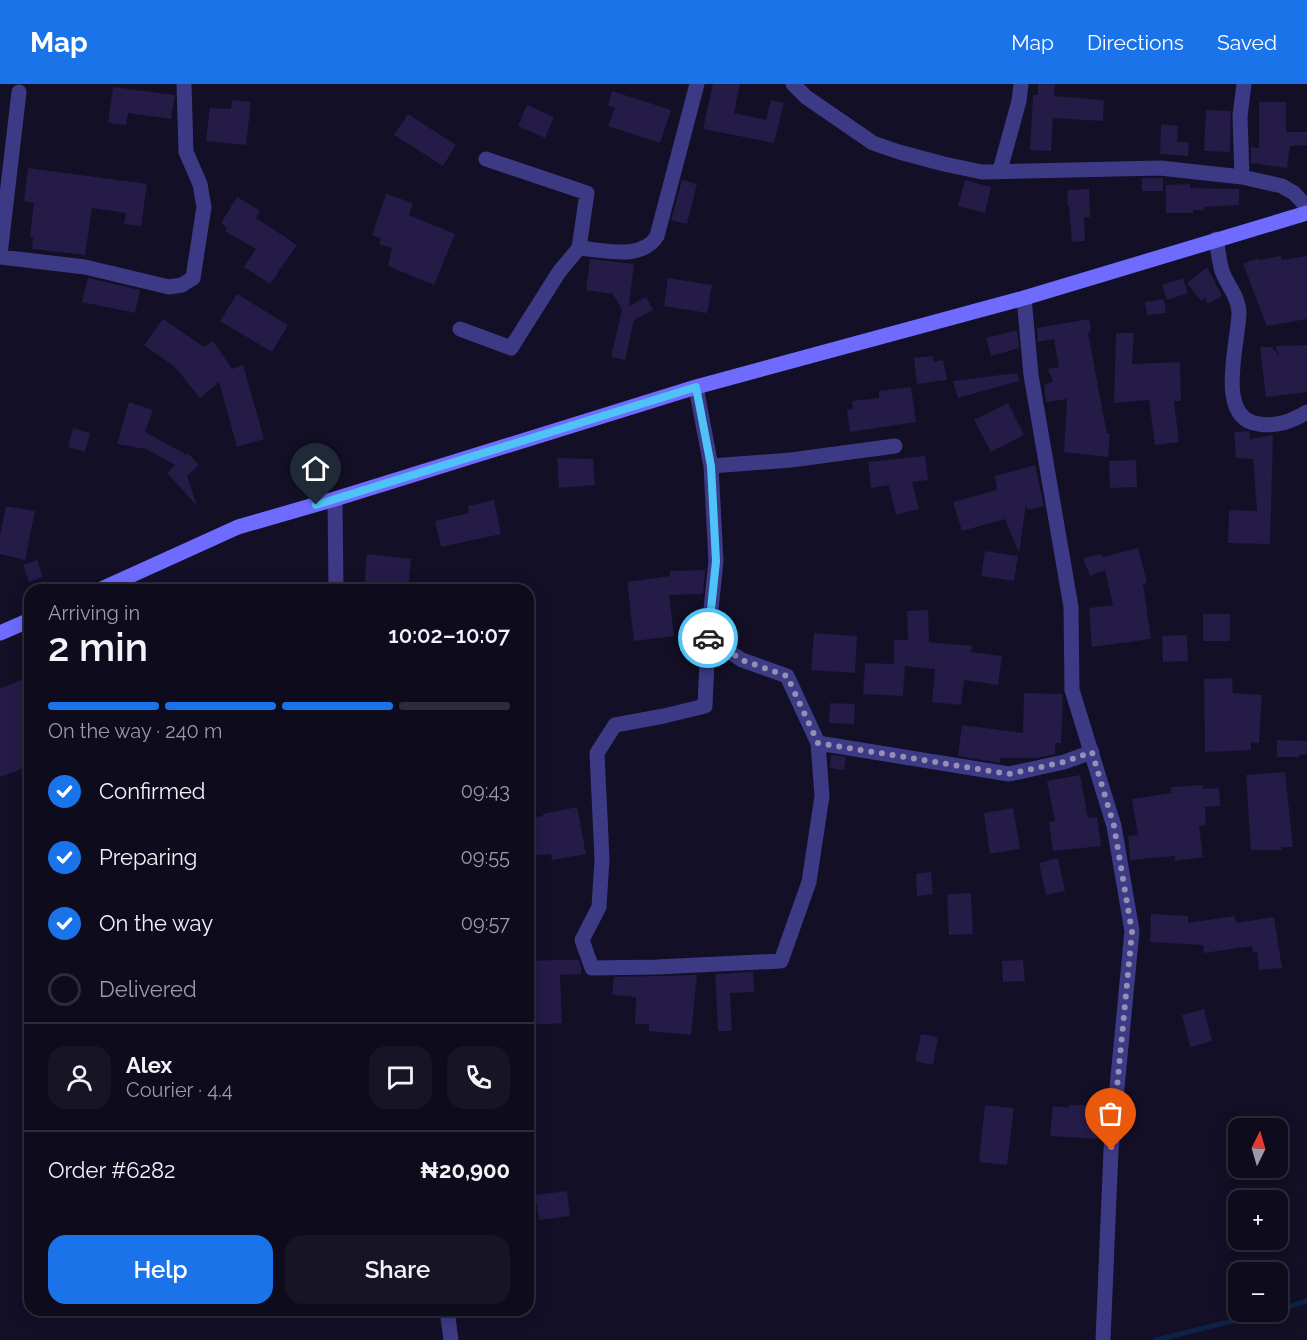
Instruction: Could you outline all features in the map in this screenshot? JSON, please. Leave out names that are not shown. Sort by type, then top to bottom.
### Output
[{"type":"main road","points":[[112,584],[238,526],[335,499],[696,387],[1024,298],[1307,213]]},
{"type":"main road","points":[[0,633],[24,623]]},
{"type":"street","points":[[20,92],[1,232],[0,256],[85,267],[169,287],[182,285],[193,278],[204,207],[200,184],[186,152],[184,84]]},
{"type":"street","points":[[579,248],[619,252],[639,250],[651,245],[657,236],[697,84]]},
{"type":"street","points":[[792,84],[806,97],[873,142],[899,153],[953,166],[982,172],[1160,168],[1242,177],[1282,186],[1294,193],[1307,207]]},
{"type":"street","points":[[1000,170],[1019,101],[1021,84]]},
{"type":"street","points":[[1242,177],[1240,116],[1244,84]]},
{"type":"street","points":[[460,329],[511,348],[558,272],[579,248],[587,193],[486,159]]},
{"type":"street","points":[[1216,239],[1222,270],[1237,301],[1239,312],[1231,375],[1237,407],[1245,418],[1254,424],[1264,425],[1293,420],[1307,412]]},
{"type":"street","points":[[1024,298],[1031,375],[1071,607],[1072,690],[1114,826],[1132,932],[1111,1150],[1103,1340]]},
{"type":"street","points":[[696,387],[711,466],[716,561],[708,638],[705,706],[615,725],[597,753],[602,859],[599,907],[582,940],[592,968],[657,968],[781,960],[809,882],[822,796],[818,743],[787,676],[742,660],[708,638]]},
{"type":"street","points":[[711,466],[791,460],[895,446]]},
{"type":"street","points":[[335,499],[336,584]]},
{"type":"street","points":[[818,743],[1009,774],[1064,762],[1092,752]]},
{"type":"street","points":[[448,1316],[451,1340]]},
{"type":"building","points":[[713,84],[740,84],[734,113],[766,120],[771,100],[784,103],[774,143],[703,129]]},
{"type":"building","points":[[1038,84],[1055,84],[1054,96],[1104,100],[1103,121],[1053,118],[1051,151],[1030,150],[1033,95],[1038,95]]},
{"type":"building","points":[[113,87],[175,95],[171,119],[128,113],[126,125],[108,123]]},
{"type":"building","points":[[612,91],[671,110],[660,143],[608,126],[615,108],[608,105]]},
{"type":"building","points":[[232,100],[251,102],[246,145],[206,141],[210,108],[231,109]]},
{"type":"building","points":[[1259,102],[1286,102],[1286,132],[1307,132],[1307,145],[1290,146],[1287,168],[1251,163],[1251,147],[1259,148]]},
{"type":"building","points":[[527,105],[554,117],[545,138],[518,126]]},
{"type":"building","points":[[1206,110],[1231,111],[1230,152],[1204,151]]},
{"type":"building","points":[[408,114],[456,145],[443,166],[394,135]]},
{"type":"building","points":[[1161,124],[1178,126],[1177,142],[1189,142],[1188,156],[1160,154]]},
{"type":"building","points":[[28,168],[147,184],[141,226],[124,224],[126,213],[92,208],[85,255],[32,249],[33,237],[30,237],[34,203],[24,201]]},
{"type":"building","points":[[1142,178],[1163,178],[1163,191],[1142,191]]},
{"type":"building","points":[[682,180],[697,184],[687,224],[671,220]]},
{"type":"building","points":[[965,180],[991,187],[985,213],[958,206]]},
{"type":"building","points":[[1190,184],[1190,188],[1239,189],[1239,205],[1204,207],[1203,210],[1193,210],[1193,213],[1166,213],[1166,185]]},
{"type":"building","points":[[1089,189],[1090,217],[1084,218],[1085,241],[1072,242],[1069,205],[1067,205],[1068,190]]},
{"type":"building","points":[[386,194],[413,203],[409,215],[455,234],[434,285],[388,266],[392,248],[379,244],[381,238],[372,235]]},
{"type":"building","points":[[237,197],[260,211],[256,218],[297,245],[270,284],[244,267],[256,249],[225,231],[227,228],[221,223]]},
{"type":"building","points":[[1281,256],[1282,260],[1307,256],[1307,319],[1267,326],[1243,264],[1258,258],[1259,260]]},
{"type":"building","points":[[590,259],[634,264],[629,306],[646,297],[653,310],[634,320],[625,360],[611,357],[622,310],[613,294],[586,290]]},
{"type":"building","points":[[1207,267],[1222,296],[1208,304],[1205,298],[1201,301],[1187,283]]},
{"type":"building","points":[[88,278],[140,290],[135,313],[82,302]]},
{"type":"building","points":[[668,278],[712,285],[707,313],[664,306]]},
{"type":"building","points":[[1183,278],[1188,293],[1167,300],[1162,285]]},
{"type":"building","points":[[237,294],[288,325],[272,352],[220,321]]},
{"type":"building","points":[[1164,299],[1166,313],[1147,315],[1145,302]]},
{"type":"building","points":[[163,319],[204,347],[213,341],[232,369],[243,365],[264,439],[237,447],[219,382],[200,398],[175,367],[144,345]]},
{"type":"building","points":[[1089,319],[1091,332],[1088,333],[1107,434],[1110,433],[1108,457],[1064,452],[1067,399],[1046,402],[1044,385],[1053,381],[1048,369],[1059,367],[1054,339],[1038,342],[1037,328]]},
{"type":"building","points":[[1017,330],[1019,348],[991,356],[986,338]]},
{"type":"building","points":[[1116,333],[1134,333],[1132,364],[1180,362],[1181,401],[1174,401],[1179,442],[1155,445],[1149,400],[1114,403]]},
{"type":"building","points":[[1307,345],[1307,392],[1266,397],[1260,347],[1272,347],[1279,356],[1275,346]]},
{"type":"building","points":[[933,356],[934,362],[943,360],[947,380],[917,384],[914,358]]},
{"type":"building","points":[[1017,373],[1019,381],[958,398],[953,381]]},
{"type":"building","points":[[911,387],[916,422],[850,432],[847,410],[853,409],[852,401],[879,398],[879,391]]},
{"type":"building","points":[[129,402],[153,410],[145,432],[187,455],[188,453],[199,465],[187,476],[197,506],[167,473],[175,465],[146,449],[117,444]]},
{"type":"building","points":[[1008,403],[1024,435],[991,452],[974,420]]},
{"type":"building","points":[[73,428],[90,433],[85,452],[68,447]]},
{"type":"building","points":[[1249,431],[1250,439],[1273,435],[1270,544],[1228,543],[1229,510],[1257,511],[1253,459],[1236,458],[1234,432]]},
{"type":"building","points":[[925,456],[928,480],[912,482],[919,509],[896,515],[889,485],[871,488],[868,462]]},
{"type":"building","points":[[557,458],[593,459],[595,485],[559,488]]},
{"type":"building","points":[[1136,460],[1137,487],[1110,488],[1109,461]]},
{"type":"building","points":[[1035,465],[1044,506],[1028,510],[1026,505],[1019,553],[1005,519],[962,531],[953,502],[997,490],[995,476]]},
{"type":"building","points":[[494,500],[501,534],[441,547],[435,521],[469,513],[468,506]]},
{"type":"building","points":[[6,506],[35,511],[25,560],[0,554],[0,535]]},
{"type":"building","points":[[1138,548],[1147,583],[1143,584],[1151,639],[1092,647],[1089,608],[1113,605],[1105,570],[1090,576],[1083,558],[1102,554],[1103,557]]},
{"type":"building","points":[[985,551],[1018,556],[1014,581],[981,576]]},
{"type":"building","points":[[367,554],[411,559],[409,584],[364,584]]},
{"type":"building","points":[[37,560],[43,577],[29,582],[23,565]]},
{"type":"building","points":[[705,570],[703,594],[669,595],[674,636],[634,641],[627,582],[670,576],[670,571]]},
{"type":"building","points":[[928,610],[929,642],[972,646],[971,652],[1002,656],[998,685],[964,680],[961,705],[932,702],[935,669],[905,666],[903,696],[863,694],[865,663],[894,664],[894,640],[908,640],[907,611]]},
{"type":"building","points":[[1203,614],[1230,614],[1230,641],[1203,641]]},
{"type":"building","points":[[814,633],[857,636],[855,673],[811,670]]},
{"type":"building","points":[[1187,635],[1188,661],[1163,662],[1162,636]]},
{"type":"building","points":[[1232,678],[1233,693],[1262,695],[1259,743],[1251,742],[1251,750],[1205,752],[1204,679]]},
{"type":"building","points":[[24,679],[24,768],[0,777],[0,689]]},
{"type":"building","points":[[1024,693],[1063,694],[1061,743],[1055,743],[1055,754],[1037,758],[1000,758],[1000,763],[958,756],[962,725],[1023,733]]},
{"type":"building","points":[[830,703],[855,704],[854,724],[829,723]]},
{"type":"building","points":[[1277,740],[1307,741],[1307,754],[1299,755],[1299,757],[1277,757]]},
{"type":"building","points":[[831,755],[846,757],[844,770],[830,768]]},
{"type":"building","points":[[1285,772],[1293,847],[1281,847],[1282,850],[1251,850],[1246,775]]},
{"type":"building","points":[[1080,775],[1088,818],[1097,817],[1101,846],[1053,851],[1049,822],[1055,821],[1047,781]]},
{"type":"building","points":[[1203,785],[1203,789],[1219,788],[1220,806],[1205,807],[1206,825],[1199,826],[1203,857],[1175,861],[1175,856],[1130,860],[1128,836],[1138,835],[1132,799],[1171,793],[1171,787]]},
{"type":"building","points":[[577,807],[586,854],[552,860],[551,854],[534,855],[534,817],[543,816],[543,814]]},
{"type":"building","points":[[1013,808],[1020,849],[990,854],[984,813]]},
{"type":"building","points":[[1058,858],[1065,891],[1046,895],[1039,863]]},
{"type":"building","points":[[931,872],[933,894],[917,896],[916,874]]},
{"type":"building","points":[[971,893],[973,934],[949,935],[947,894]]},
{"type":"building","points":[[1151,914],[1188,916],[1188,923],[1235,916],[1236,923],[1274,917],[1282,968],[1259,970],[1257,952],[1253,952],[1252,946],[1204,953],[1203,945],[1150,942]]},
{"type":"building","points":[[579,960],[581,974],[560,975],[562,1023],[534,1025],[534,961]]},
{"type":"building","points":[[1023,960],[1025,981],[1003,982],[1002,961]]},
{"type":"building","points":[[753,972],[754,992],[730,993],[732,1031],[718,1031],[715,974]]},
{"type":"building","points":[[697,975],[691,1035],[649,1031],[649,1024],[635,1024],[636,997],[612,995],[614,977]]},
{"type":"building","points":[[1204,1009],[1212,1041],[1190,1047],[1182,1015]]},
{"type":"building","points":[[921,1034],[938,1037],[933,1065],[915,1061]]},
{"type":"building","points":[[985,1105],[1014,1108],[1007,1165],[979,1162]]},
{"type":"building","points":[[1069,1105],[1105,1106],[1102,1139],[1050,1136],[1053,1106],[1069,1108]]},
{"type":"building","points":[[567,1191],[570,1216],[539,1220],[535,1195]]},
{"type":"waterway","points":[[1288,1307],[1307,1301]]},
{"type":"waterway","points":[[1156,1340],[1229,1322]]},
{"type":"way so far","points":[[708,638],[742,660],[787,676],[818,743],[990,773],[1009,774],[1064,762],[1092,752],[1114,826],[1132,932],[1111,1150]]},
{"type":"route","points":[[316,505],[696,387],[711,466],[716,561],[708,638]]}]
